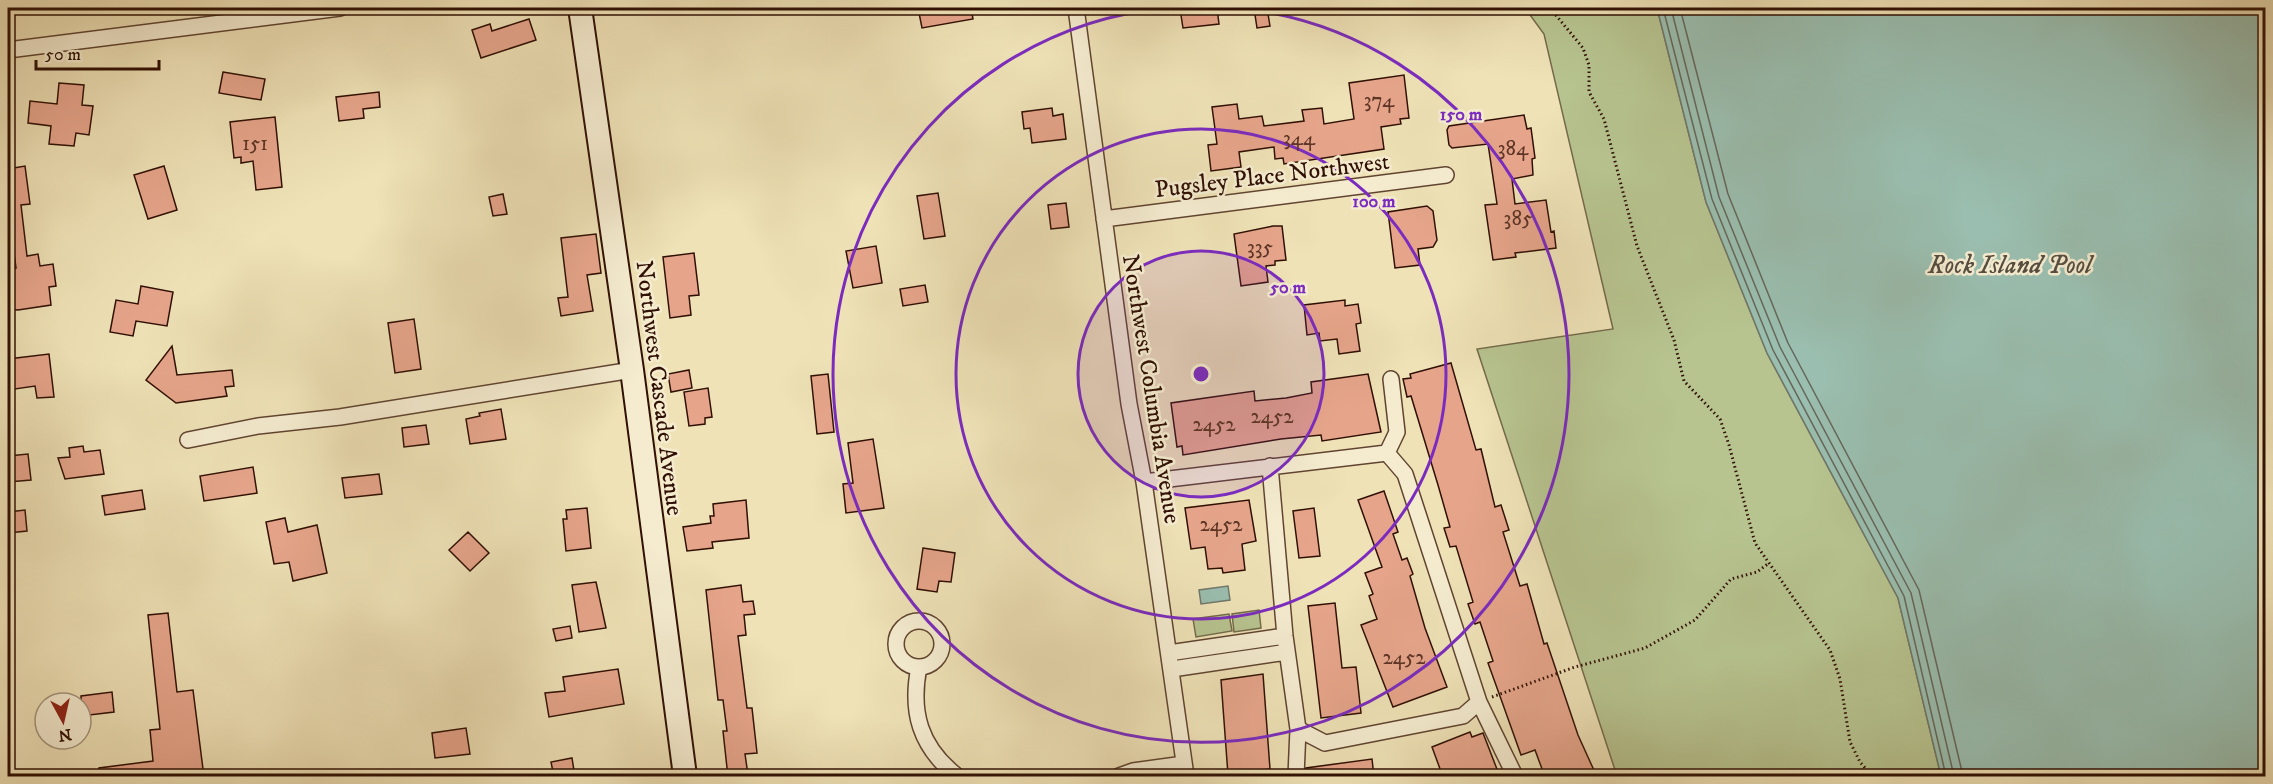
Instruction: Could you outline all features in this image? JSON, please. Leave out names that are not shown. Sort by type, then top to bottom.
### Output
[{"type":"street","points":[[8,50],[340,8]]},
{"type":"street","name":"Northwest Cascade Avenue","points":[[580,8],[632,370],[685,777]]},
{"type":"street","name":"Northwest Columbia Avenue","points":[[1076,8],[1129,404],[1144,482],[1185,770]]},
{"type":"street","name":"Pugsley Place Northwest","points":[[1104,219],[1446,175]]},
{"type":"street","points":[[188,440],[258,426],[340,417],[632,370]]},
{"type":"street","points":[[1387,453],[1397,432],[1391,379]]},
{"type":"street","points":[[1144,482],[1387,453]]},
{"type":"street","points":[[1387,453],[1405,474],[1479,702],[1515,777]]},
{"type":"street","points":[[1270,466],[1285,636],[1298,729],[1296,777]]},
{"type":"street","points":[[1169,653],[1285,636]]},
{"type":"street","points":[[1172,669],[1287,652]]},
{"type":"street","points":[[919,667],[915,710],[924,738],[944,766],[957,777]]},
{"type":"street","points":[[1298,729],[1325,743],[1463,716],[1479,702]]},
{"type":"street","points":[[1119,777],[1133,771],[1185,770]]},
{"type":"path","points":[[1550,8],[1583,48],[1589,65],[1589,92],[1604,119],[1637,246],[1674,340],[1684,381],[1720,420],[1739,480],[1755,543],[1830,650],[1840,679],[1850,742],[1860,762],[1872,777]]},
{"type":"path","points":[[1479,702],[1575,667],[1645,648],[1695,620],[1731,579],[1757,572],[1769,563]]},
{"type":"green space","points":[[1525,8],[1657,8],[1706,202],[1767,353],[1898,598],[1941,776],[1617,776],[1477,349],[1613,329],[1544,34]]},
{"type":"green space","points":[[1259,610],[1261,628],[1234,632],[1232,614]]},
{"type":"green space","points":[[1229,614],[1232,631],[1196,637],[1193,619]]},
{"type":"water","name":"Rock Island Pool","points":[[1657,8],[2265,8],[2265,776],[1941,776],[1898,598],[1767,353],[1706,202]]},
{"type":"water","points":[[1228,586],[1230,600],[1201,604],[1199,590]]},
{"type":"building","points":[[918,8],[971,8],[973,19],[922,28]]},
{"type":"building","points":[[1217,8],[1219,24],[1183,28],[1180,9]]},
{"type":"building","points":[[1254,8],[1267,8],[1270,26],[1257,28]]},
{"type":"building","points":[[529,19],[536,40],[481,58],[472,30],[490,24],[492,31]]},
{"type":"building","points":[[223,72],[265,79],[261,100],[219,93]]},
{"type":"building","points":[[1404,75],[1409,118],[1400,119],[1401,124],[1381,127],[1384,149],[1284,164],[1283,158],[1275,159],[1274,147],[1239,152],[1241,167],[1211,171],[1208,145],[1217,144],[1212,107],[1237,104],[1239,119],[1262,116],[1264,126],[1304,121],[1302,110],[1322,108],[1324,124],[1354,119],[1349,83]]},
{"type":"building","points":[[59,83],[84,85],[82,105],[93,106],[89,135],[76,133],[74,146],[49,144],[51,126],[28,123],[30,101],[57,104]]},
{"type":"building","points":[[379,92],[380,107],[363,109],[364,118],[339,121],[336,97]]},
{"type":"building","points":[[1052,108],[1053,116],[1063,114],[1066,139],[1032,143],[1030,128],[1024,129],[1022,112]]},
{"type":"building","points":[[1524,115],[1527,129],[1531,128],[1535,158],[1532,159],[1533,175],[1512,179],[1515,204],[1546,200],[1556,248],[1515,253],[1516,257],[1493,260],[1485,205],[1497,204],[1488,144],[1452,148],[1449,145],[1447,130],[1449,126]]},
{"type":"building","points":[[275,117],[282,187],[256,190],[253,161],[241,163],[241,157],[234,158],[230,122]]},
{"type":"building","points":[[25,166],[30,204],[21,205],[27,256],[38,254],[40,266],[53,264],[56,286],[49,287],[51,305],[18,310],[9,309],[8,295],[8,285],[11,285],[9,269],[16,268],[12,237],[8,237],[8,169]]},
{"type":"building","points":[[164,166],[177,210],[148,219],[134,175]]},
{"type":"building","points":[[938,193],[945,236],[924,239],[917,196]]},
{"type":"building","points":[[503,194],[507,214],[493,216],[489,197]]},
{"type":"building","points":[[1066,203],[1069,227],[1051,229],[1048,205]]},
{"type":"building","points":[[1427,206],[1433,211],[1437,240],[1433,247],[1418,249],[1420,265],[1395,268],[1388,212]]},
{"type":"building","points":[[1282,226],[1286,260],[1275,261],[1275,265],[1266,266],[1268,282],[1241,286],[1234,234]]},
{"type":"building","points":[[596,234],[601,273],[587,275],[593,311],[561,316],[558,298],[568,297],[561,238]]},
{"type":"building","points":[[876,246],[882,283],[853,288],[846,251]]},
{"type":"building","points":[[694,253],[699,295],[689,296],[691,315],[670,318],[663,257]]},
{"type":"building","points":[[925,285],[928,302],[903,306],[900,289]]},
{"type":"building","points":[[141,286],[173,292],[167,326],[136,321],[133,336],[110,332],[116,300],[138,304]]},
{"type":"building","points":[[1345,300],[1345,306],[1358,304],[1361,323],[1356,324],[1360,351],[1339,354],[1337,339],[1320,341],[1319,333],[1307,335],[1304,305]]},
{"type":"building","points":[[414,319],[421,369],[395,373],[388,323]]},
{"type":"building","points":[[172,346],[177,375],[232,370],[234,386],[225,387],[227,396],[176,403],[146,380]]},
{"type":"building","points":[[49,354],[54,397],[37,398],[35,386],[8,390],[8,359]]},
{"type":"building","points":[[1451,363],[1476,450],[1481,449],[1495,507],[1501,505],[1509,530],[1503,532],[1520,586],[1527,584],[1544,644],[1547,643],[1578,735],[1597,777],[1545,777],[1535,750],[1521,755],[1488,663],[1493,661],[1480,622],[1475,624],[1468,604],[1473,602],[1456,546],[1450,547],[1444,528],[1450,527],[1411,396],[1407,397],[1403,379],[1411,378],[1410,374]]},
{"type":"building","points":[[689,370],[692,388],[671,392],[668,374]]},
{"type":"building","points":[[828,374],[834,432],[817,434],[811,376]]},
{"type":"building","points":[[1368,374],[1381,432],[1322,441],[1321,435],[1281,439],[1183,455],[1182,446],[1177,447],[1171,403],[1254,391],[1255,401],[1286,398],[1312,393],[1311,382]]},
{"type":"building","points":[[708,388],[712,417],[705,418],[705,424],[689,426],[684,392]]},
{"type":"building","points":[[501,409],[506,439],[470,444],[466,419],[480,416],[479,413]]},
{"type":"building","points":[[426,425],[429,444],[404,447],[402,428]]},
{"type":"building","points":[[873,439],[884,508],[846,513],[843,484],[853,483],[848,443]]},
{"type":"building","points":[[83,446],[84,452],[100,450],[104,474],[65,479],[58,458],[70,457],[69,448]]},
{"type":"building","points":[[28,454],[31,480],[8,482],[8,456]]},
{"type":"building","points":[[253,467],[257,493],[204,501],[200,476]]},
{"type":"building","points":[[379,474],[382,494],[345,498],[342,478]]},
{"type":"building","points":[[142,490],[145,509],[105,515],[102,496]]},
{"type":"building","points":[[1384,491],[1398,532],[1393,534],[1402,560],[1407,558],[1413,574],[1410,576],[1425,628],[1447,687],[1393,707],[1361,625],[1377,619],[1369,596],[1373,594],[1365,573],[1382,567],[1358,500]]},
{"type":"building","points":[[746,500],[749,538],[712,542],[713,548],[687,551],[683,527],[711,523],[710,516],[714,516],[713,504]]},
{"type":"building","points":[[1249,500],[1256,541],[1242,544],[1245,570],[1223,573],[1222,568],[1208,569],[1205,547],[1191,549],[1185,508]]},
{"type":"building","points":[[587,508],[591,548],[566,551],[563,519],[567,519],[566,510]]},
{"type":"building","points":[[1314,508],[1320,556],[1299,558],[1293,511]]},
{"type":"building","points":[[25,510],[27,531],[8,533],[8,512]]},
{"type":"building","points":[[285,518],[288,532],[317,525],[327,573],[293,581],[289,562],[274,564],[266,522]]},
{"type":"building","points":[[468,532],[489,553],[470,571],[449,550]]},
{"type":"building","points":[[923,548],[955,553],[951,582],[939,581],[937,592],[917,589]]},
{"type":"building","points":[[596,582],[606,628],[579,632],[572,585]]},
{"type":"building","points":[[741,585],[743,602],[753,601],[755,614],[744,615],[746,635],[738,636],[747,708],[752,708],[757,753],[745,754],[748,775],[728,777],[723,731],[727,731],[723,700],[718,700],[706,590]]},
{"type":"building","points":[[1335,603],[1342,668],[1356,667],[1361,713],[1321,718],[1308,606]]},
{"type":"building","points":[[168,613],[177,692],[193,690],[204,777],[99,777],[99,768],[153,761],[150,730],[160,729],[148,615]]},
{"type":"building","points":[[570,626],[572,638],[556,641],[553,629]]},
{"type":"building","points":[[618,669],[624,704],[549,717],[545,693],[565,691],[563,677]]},
{"type":"building","points":[[1263,674],[1270,769],[1228,775],[1221,680]]},
{"type":"building","points":[[112,692],[114,712],[93,715],[93,694]]},
{"type":"building","points":[[466,728],[470,754],[435,758],[432,733]]},
{"type":"building","points":[[1470,732],[1472,737],[1483,733],[1500,777],[1443,777],[1432,747]]},
{"type":"building","points":[[572,758],[575,777],[554,777],[551,762]]},
{"type":"building","points":[[1372,759],[1374,777],[1306,777],[1306,768]]}]
